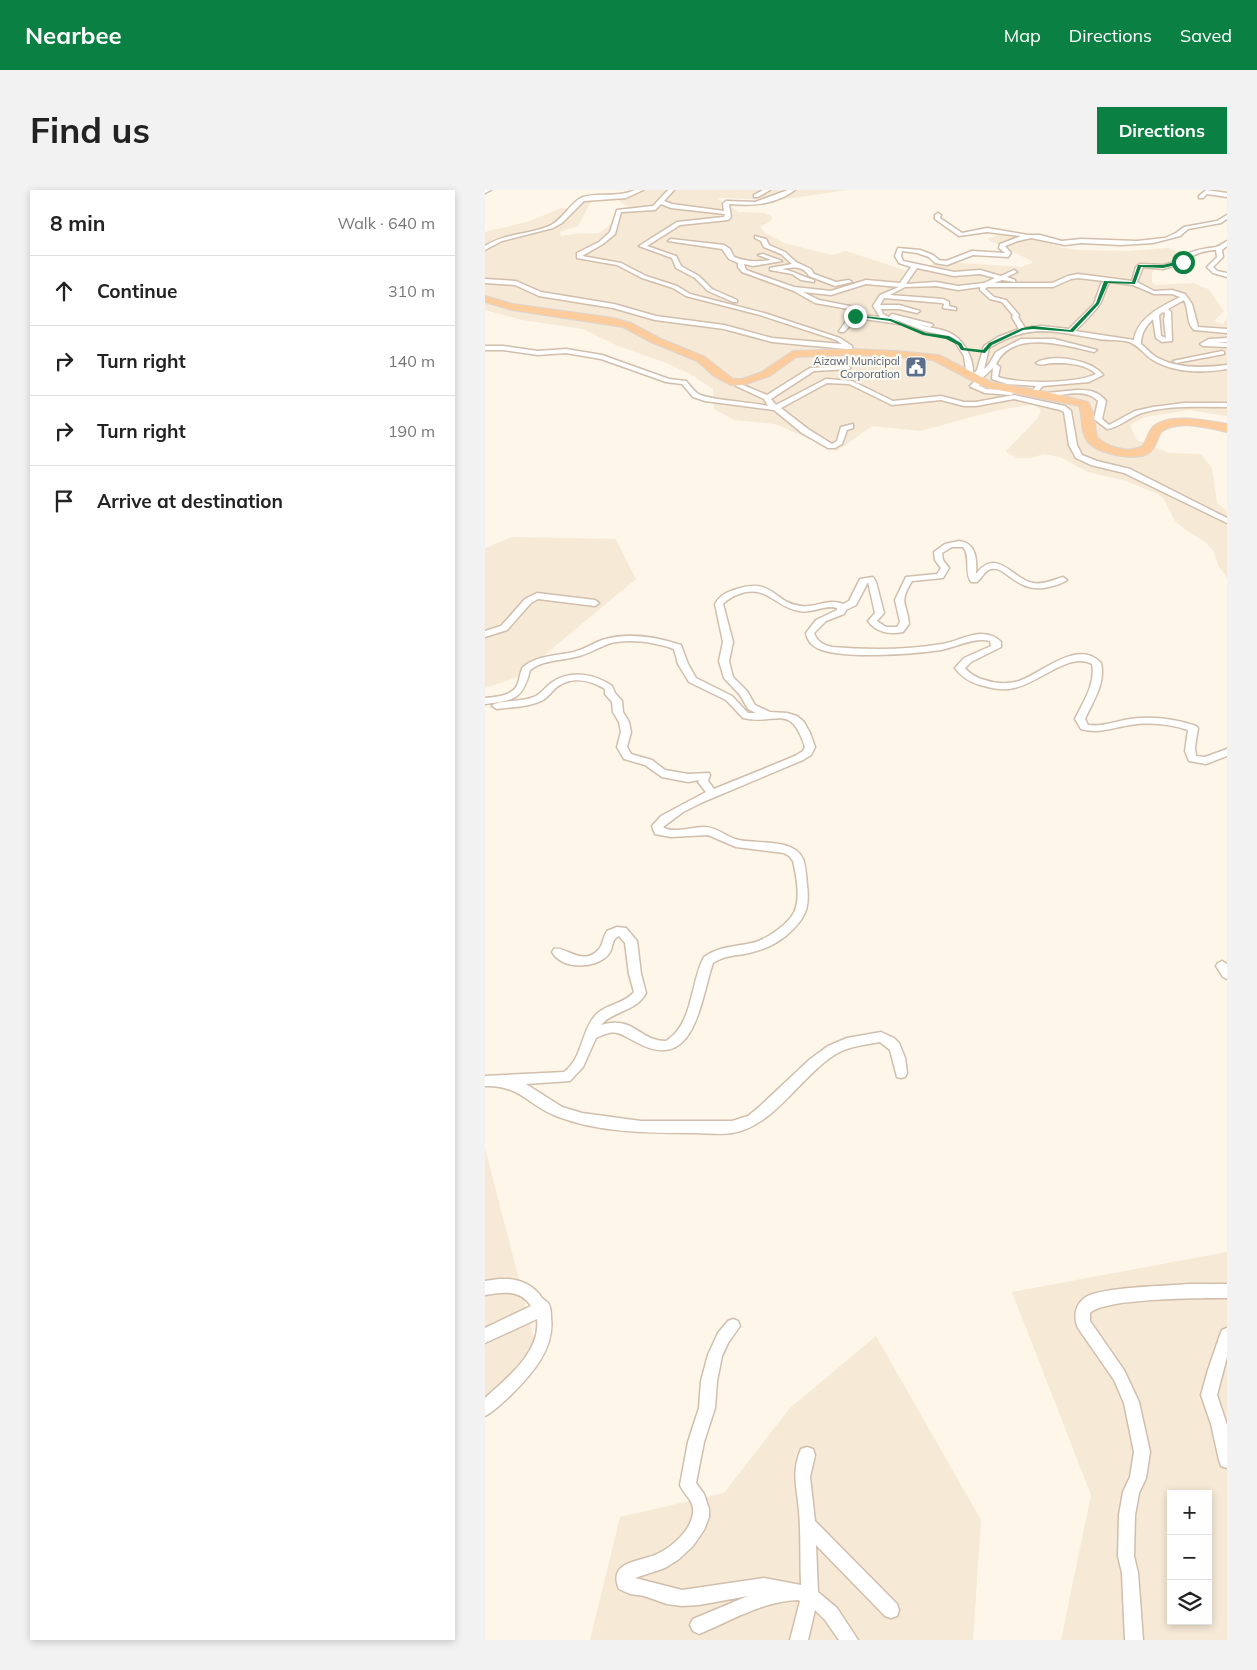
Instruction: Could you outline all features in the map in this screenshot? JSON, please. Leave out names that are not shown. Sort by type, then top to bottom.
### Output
[{"type":"highway","points":[[485,299],[512,307],[613,321],[627,325],[655,340],[701,359],[724,379],[731,382],[743,382],[766,374],[793,354],[850,350],[935,357],[975,379],[999,388],[1038,388],[1047,395],[1084,404],[1087,410],[1090,436],[1094,442],[1101,446],[1124,452],[1134,453],[1146,450],[1154,432],[1158,428],[1173,423],[1227,428]]},
{"type":"street","points":[[485,248],[497,240],[533,234],[552,227],[564,219],[583,199],[626,196],[640,190]]},
{"type":"street","points":[[671,190],[652,209],[619,212],[613,233],[579,254],[579,257],[619,264],[653,281],[669,285],[688,295],[742,308],[838,339],[850,350]]},
{"type":"street","points":[[756,196],[767,190]]},
{"type":"street","points":[[742,308],[743,305],[710,290],[697,277],[678,267],[677,261],[673,258],[643,246],[679,223],[722,221],[727,218],[726,204],[729,202],[755,204],[770,200],[792,190]]},
{"type":"street","points":[[1201,196],[1206,192],[1227,195]]},
{"type":"street","points":[[661,202],[671,206],[727,213]]},
{"type":"street","points":[[939,215],[937,217],[944,221],[946,226],[961,235],[992,231],[1039,237],[1063,243],[1079,241],[1137,242],[1176,236],[1183,233],[1186,228],[1219,222],[1227,217]]},
{"type":"street","points":[[992,231],[988,230],[998,225],[1004,226]]},
{"type":"street","points":[[1039,237],[1019,239],[1002,244],[1002,248],[1009,253],[1008,255],[972,253],[948,263],[937,262],[931,256],[918,251],[900,249],[898,256],[901,262],[954,274],[980,272],[1000,278],[1041,284],[1053,285],[1073,276],[1134,283],[1150,292],[1176,293],[1184,297],[1188,301],[1194,327],[1201,330],[1227,332]]},
{"type":"street","points":[[757,238],[764,240],[766,246],[783,253],[797,265],[809,270],[811,275],[835,284],[866,282],[908,286],[936,284],[958,288],[985,285],[1041,284]]},
{"type":"street","points":[[671,241],[724,248],[728,250],[731,258],[741,262],[753,264],[779,260],[761,255]]},
{"type":"street","points":[[1227,243],[1219,250],[1219,257],[1210,267],[1215,272],[1227,275]]},
{"type":"street","points":[[1134,283],[1139,267],[1142,265],[1163,267],[1183,262],[1182,259],[1207,248],[1219,250]]},
{"type":"street","points":[[741,262],[741,267],[744,271],[793,289],[814,301],[857,308],[859,310],[842,331]]},
{"type":"street","points":[[797,265],[772,269],[794,273],[803,279],[812,281]]},
{"type":"street","points":[[908,286],[903,283],[915,266]]},
{"type":"street","points":[[1015,272],[985,285],[982,289],[992,298],[1004,301],[1016,315],[1015,318],[1022,329]]},
{"type":"street","points":[[486,277],[498,282],[520,284],[539,294],[615,306],[655,318],[724,327],[772,340],[850,350]]},
{"type":"street","points":[[1071,331],[1098,303],[1108,281]]},
{"type":"street","points":[[793,289],[833,293],[866,282]]},
{"type":"street","points":[[908,286],[882,296],[878,300],[877,307],[881,315],[925,334],[945,336],[961,347],[971,350]]},
{"type":"street","points":[[882,296],[943,301],[947,303],[945,308],[955,309]]},
{"type":"street","points":[[1137,345],[1138,335],[1157,312],[1184,297]]},
{"type":"street","points":[[877,307],[899,307],[917,311]]},
{"type":"street","points":[[1157,312],[1158,337],[1162,340],[1170,340],[1167,320],[1168,312],[1163,308]]},
{"type":"street","points":[[855,316],[891,320]]},
{"type":"street","points":[[930,325],[892,316],[927,330],[947,334],[955,338],[967,356],[970,371],[975,379]]},
{"type":"street","points":[[1015,397],[1018,396],[985,391],[973,386],[980,371],[983,351],[986,347],[1022,329],[1041,328],[1071,331],[1129,341],[1162,362],[1209,371],[1227,368]]},
{"type":"street","points":[[1227,340],[1209,341],[1203,344],[1227,345]]},
{"type":"street","points":[[975,379],[992,365],[998,353],[1023,341],[1053,341],[1095,350]]},
{"type":"street","points":[[485,348],[503,348],[538,353],[566,351],[601,357],[668,381],[684,382],[695,396],[707,400],[776,408],[826,381],[850,382],[892,402],[915,402],[941,398],[964,404],[976,404],[1015,397],[1065,409],[1074,449],[1079,456],[1094,463],[1127,471],[1227,521]]},
{"type":"street","points":[[1162,362],[1188,361],[1202,356],[1222,354]]},
{"type":"street","points":[[992,365],[997,367],[994,378],[1038,388],[1089,380],[1099,377],[1100,374],[1097,370],[1080,364],[1056,360],[1039,362]]},
{"type":"street","points":[[1193,369],[1227,362]]},
{"type":"street","points":[[767,398],[812,369],[848,368]]},
{"type":"street","points":[[743,382],[739,386],[767,398],[776,408],[805,431],[834,446],[839,444],[844,438],[844,429],[850,426]]},
{"type":"street","points":[[1047,395],[1078,392],[1098,396],[1102,400],[1098,419],[1107,427],[1114,426],[1129,415],[1154,408],[1181,404],[1227,405]]},
{"type":"street","points":[[1063,580],[1038,586],[1028,585],[1001,567],[994,566],[982,570],[974,580],[971,576],[973,568],[970,557],[971,551],[966,545],[958,543],[946,546],[938,552],[939,560],[945,568],[940,576],[909,579],[900,595],[900,607],[905,619],[905,624],[900,630],[884,630],[873,624],[872,621],[880,614],[870,580],[863,581],[853,603],[843,608],[841,612],[830,616],[813,627],[810,633],[813,641],[821,646],[838,650],[940,647],[970,638],[987,636],[996,642],[996,647],[971,658],[960,668],[972,678],[993,686],[1025,683],[1065,660],[1070,658],[1086,658],[1096,663],[1098,672],[1095,686],[1080,719],[1084,727],[1098,730],[1129,722],[1162,720],[1193,728],[1194,737],[1189,747],[1189,753],[1193,759],[1206,761],[1227,752]]},
{"type":"street","points":[[769,714],[751,707],[745,693],[729,678],[725,660],[728,642],[719,609],[720,601],[725,597],[748,588],[769,591],[786,604],[799,609],[835,604],[843,608]]},
{"type":"street","points":[[485,634],[498,631],[508,625],[528,601],[537,596],[595,603]]},
{"type":"street","points":[[485,701],[499,700],[518,691],[522,686],[526,669],[531,664],[547,659],[574,655],[607,642],[623,639],[665,643],[677,646],[683,664],[692,680],[729,698],[746,716],[785,714],[797,720],[807,732],[809,750],[799,758],[712,793],[659,822],[657,829],[671,834],[709,831],[735,843],[754,847],[779,847],[790,850],[798,860],[804,902],[802,911],[787,929],[758,946],[725,950],[708,960],[697,1001],[687,1026],[675,1043],[669,1046],[658,1046],[625,1029],[617,1028],[599,1030],[592,1034]]},
{"type":"street","points":[[485,707],[533,700],[564,680],[585,678],[595,680],[609,688],[610,694],[617,701],[618,712],[624,722],[626,732],[622,747],[628,756],[648,762],[661,773],[688,778],[705,775],[703,782],[712,793]]},
{"type":"street","points":[[491,1080],[566,1077],[575,1071],[580,1064],[597,1021],[601,1017],[637,999],[640,993],[635,974],[631,941],[623,932],[611,934],[607,938],[605,951],[600,956],[587,960],[574,961],[558,952]]},
{"type":"street","points":[[491,1080],[526,1090],[558,1111],[582,1119],[641,1127],[732,1127],[751,1120],[764,1111],[813,1064],[847,1042],[881,1037],[890,1042],[895,1047],[899,1058],[901,1073]]},
{"type":"street","points":[[485,1288],[509,1284],[521,1287],[543,1308],[547,1326],[538,1353],[517,1378],[485,1408]]},
{"type":"street","points":[[1134,1640],[1130,1573],[1126,1556],[1127,1514],[1131,1492],[1138,1478],[1142,1452],[1131,1402],[1119,1375],[1083,1323],[1083,1310],[1091,1302],[1107,1298],[1190,1291],[1227,1291]]},
{"type":"street","points":[[485,1336],[543,1308]]},
{"type":"street","points":[[733,1326],[717,1350],[709,1381],[707,1408],[696,1442],[689,1485],[699,1502],[701,1511],[698,1525],[684,1545],[674,1553],[657,1563],[629,1572],[624,1578],[625,1583],[629,1586],[648,1588],[663,1596],[679,1598],[713,1595],[763,1586],[777,1587],[810,1596],[832,1614],[849,1640]]},
{"type":"street","points":[[1227,1335],[1209,1392],[1227,1460]]},
{"type":"street","points":[[799,1640],[810,1596],[807,1524],[802,1477],[807,1455]]},
{"type":"street","points":[[807,1524],[891,1610]]},
{"type":"street","points":[[699,1625],[725,1616],[763,1596],[786,1591]]},
{"type":"shaded area","points":[[635,190],[848,190],[778,200],[718,199],[739,212],[764,213],[771,216],[772,219],[770,221],[760,227],[765,233],[784,243],[832,255],[846,251],[907,271],[933,264],[961,263],[1022,267],[1032,263],[1032,261],[987,239],[1001,234],[1080,250],[1127,251],[1168,248],[1198,258],[1192,262],[1161,263],[1155,267],[1152,274],[1152,282],[1156,285],[1193,283],[1208,289],[1224,311],[1214,321],[1223,324],[1227,318],[1227,416],[1189,410],[1145,417],[1130,425],[1137,440],[1169,453],[1201,454],[1212,468],[1217,503],[1227,511],[1227,578],[1218,565],[1213,550],[1205,542],[1175,521],[1164,499],[1158,494],[1126,481],[1088,472],[1060,457],[1044,454],[1031,458],[1018,458],[1007,453],[1006,451],[1038,418],[1041,410],[1034,404],[994,411],[920,431],[872,426],[837,451],[775,424],[734,420],[714,409],[713,389],[690,374],[669,364],[618,346],[583,329],[522,320],[485,310],[485,232],[530,221],[561,208],[569,209],[583,201],[591,202],[578,226],[560,232],[561,236],[599,233],[613,223],[614,214],[628,207],[618,200],[617,197]]},
{"type":"shaded area","points":[[512,537],[616,539],[636,579],[518,677],[485,688],[485,548]]},
{"type":"shaded area","points":[[485,1148],[535,1342],[485,1410]]},
{"type":"shaded area","points":[[1227,1252],[1227,1640],[1061,1640],[1091,1495],[1012,1292]]},
{"type":"shaded area","points":[[876,1336],[981,1520],[973,1640],[590,1640],[620,1517],[724,1493],[790,1408]]},
{"type":"place","name":"Aizawl Municipal Corporation","points":[[916,367]]},
{"type":"route","points":[[855,316],[891,320],[925,334],[945,336],[959,344],[962,349],[985,352],[986,347],[990,344],[1022,329],[1071,331],[1098,303],[1106,282],[1134,283],[1140,266],[1163,267],[1183,262]]}]
